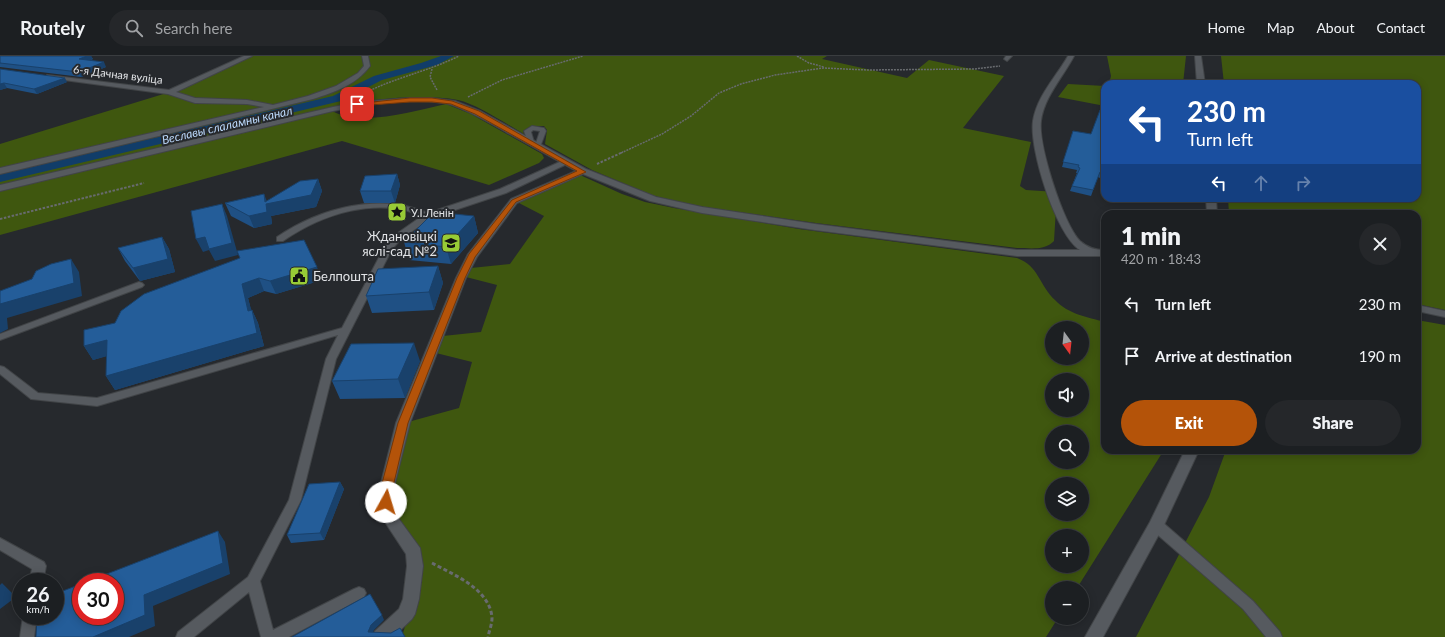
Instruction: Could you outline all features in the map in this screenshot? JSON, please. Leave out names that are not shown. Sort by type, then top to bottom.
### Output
[{"type":"street","name":"6-я Дачная вуліца","points":[[38,75],[170,92],[249,56]]},
{"type":"street","points":[[0,171],[307,100],[359,77],[367,66],[365,56]]},
{"type":"street","points":[[1071,56],[1043,103],[1037,120],[1037,137],[1046,175],[1065,224],[1076,242],[1092,252]]},
{"type":"street","points":[[1198,56],[1201,80]]},
{"type":"street","points":[[170,92],[180,97],[205,102],[252,102],[273,107]]},
{"type":"street","points":[[0,188],[302,115],[357,104],[432,100],[452,103],[477,113],[535,144],[582,172],[653,200],[702,210],[815,227],[1016,252],[1101,253]]},
{"type":"street","points":[[381,637],[401,620],[409,608],[413,584],[414,553],[389,516],[386,491],[403,423],[461,278],[472,256],[514,201],[582,172]]},
{"type":"street","points":[[1421,309],[1445,314]]},
{"type":"street","points":[[1094,637],[1156,525],[1190,454]]},
{"type":"lane","points":[[183,637],[253,581],[295,500],[331,359],[388,248],[402,233],[428,216],[503,191],[567,162]]},
{"type":"lane","points":[[280,239],[290,231],[314,221],[356,208],[375,206],[413,208],[428,216]]},
{"type":"lane","points":[[0,337],[139,285]]},
{"type":"lane","points":[[0,370],[35,396],[97,402],[346,330]]},
{"type":"lane","points":[[1156,525],[1248,605],[1275,637]]},
{"type":"lane","points":[[0,542],[39,566],[38,573]]},
{"type":"lane","points":[[253,581],[268,637]]},
{"type":"lane","points":[[275,637],[359,593]]},
{"type":"lane","points":[[27,637],[29,625]]},
{"type":"path","points":[[381,102],[361,95],[390,81],[432,69],[459,56]]},
{"type":"path","points":[[432,69],[430,77],[433,85],[452,103],[502,80],[583,56]]},
{"type":"path","points":[[797,56],[817,66],[866,70],[985,68],[1002,65],[1008,57]]},
{"type":"path","points":[[582,172],[662,134],[691,116],[711,98],[732,87],[792,71],[837,68]]},
{"type":"path","points":[[0,219],[144,183]]},
{"type":"path","points":[[414,553],[474,587],[486,598],[492,618],[488,637]]},
{"type":"green space","points":[[249,56],[827,56],[822,59],[907,78],[929,60],[1004,76],[963,128],[1031,142],[1020,186],[1026,190],[1057,192],[1054,241],[1042,248],[1017,248],[816,223],[704,207],[654,196],[592,170],[545,144],[547,130],[544,126],[531,126],[523,131],[524,134],[466,102],[427,97],[395,98],[332,107],[0,185],[0,172],[303,101],[274,107],[253,102],[212,102],[251,103],[272,107],[0,170],[0,144],[170,92]]},
{"type":"green space","points":[[1107,56],[1186,56],[1183,80],[1110,80],[1111,76]]},
{"type":"green space","points":[[1221,56],[1445,56],[1445,310],[1421,305],[1421,210],[1229,210],[1228,202],[1421,202],[1421,80],[1224,80]]},
{"type":"green space","points":[[1068,84],[1101,86],[1101,105],[1058,97]]},
{"type":"green space","points":[[446,104],[471,114],[542,154],[544,158],[539,163],[489,185],[342,141],[0,235],[0,191],[332,111],[344,116],[373,118],[404,114]]},
{"type":"green space","points":[[580,175],[622,194],[645,202],[674,208],[799,229],[1017,258],[1030,266],[1045,288],[1060,305],[1072,312],[1101,321],[1101,454],[1161,454],[1089,569],[1089,529],[1045,529],[1045,573],[1086,573],[1081,581],[1045,581],[1045,625],[1054,625],[1046,637],[405,637],[403,633],[418,584],[390,501],[408,422],[459,408],[472,362],[436,353],[443,336],[481,332],[497,285],[466,277],[471,268],[510,264],[544,216],[517,202]]},
{"type":"green space","points":[[1421,321],[1445,325],[1445,637],[1136,637],[1209,497],[1225,454],[1421,454]]},
{"type":"building","points":[[0,56],[87,56],[79,59],[104,62],[79,72],[0,63]]},
{"type":"building","points":[[0,69],[65,78],[34,89],[4,83],[0,84]]},
{"type":"building","points":[[1101,110],[1101,172],[1093,190],[1072,186],[1080,168],[1078,167],[1079,165],[1063,162],[1073,131],[1091,134]]},
{"type":"building","points":[[397,174],[391,191],[360,191],[365,176]]},
{"type":"building","points":[[318,179],[311,195],[266,204],[267,212],[249,216],[225,203],[264,194],[265,202],[300,181]]},
{"type":"building","points":[[222,204],[232,243],[209,249],[205,237],[196,239],[191,211]]},
{"type":"building","points":[[434,212],[474,216],[446,247],[404,242]]},
{"type":"building","points":[[162,237],[168,259],[133,268],[118,248]]},
{"type":"building","points":[[304,240],[317,267],[270,281],[259,278],[242,284],[248,311],[252,310],[257,333],[106,376],[107,340],[84,346],[84,330],[115,323],[121,311],[144,294],[240,258],[237,251]]},
{"type":"building","points":[[71,259],[74,283],[0,304],[0,291],[32,279],[36,271],[51,264]]},
{"type":"building","points":[[438,266],[429,292],[366,296],[378,269]]},
{"type":"building","points":[[414,343],[398,379],[332,381],[351,344]]},
{"type":"building","points":[[340,482],[320,533],[287,535],[309,484]]},
{"type":"building","points":[[218,531],[223,563],[144,595],[145,615],[124,624],[124,573],[109,573]]},
{"type":"building","points":[[72,587],[72,625],[121,625],[93,637],[36,637],[37,625],[64,625],[64,591]]},
{"type":"building","points":[[370,594],[382,615],[371,625],[368,632],[391,633],[400,628],[405,637],[292,637]]},
{"type":"waterway","name":"Веславы слаламны канал","points":[[0,178],[337,99],[378,78],[425,66],[449,56]]},
{"type":"place","name":"У.І.Ленін","points":[[397,212]]},
{"type":"place","name":"Ждановіцкі яслі-сад №2","points":[[451,243]]},
{"type":"place","name":"Белпошта","points":[[299,276]]},
{"type":"route","points":[[357,104],[410,100],[432,100],[452,103],[477,113],[582,172],[514,201],[472,256],[434,342],[403,423],[386,491],[386,502]]}]
